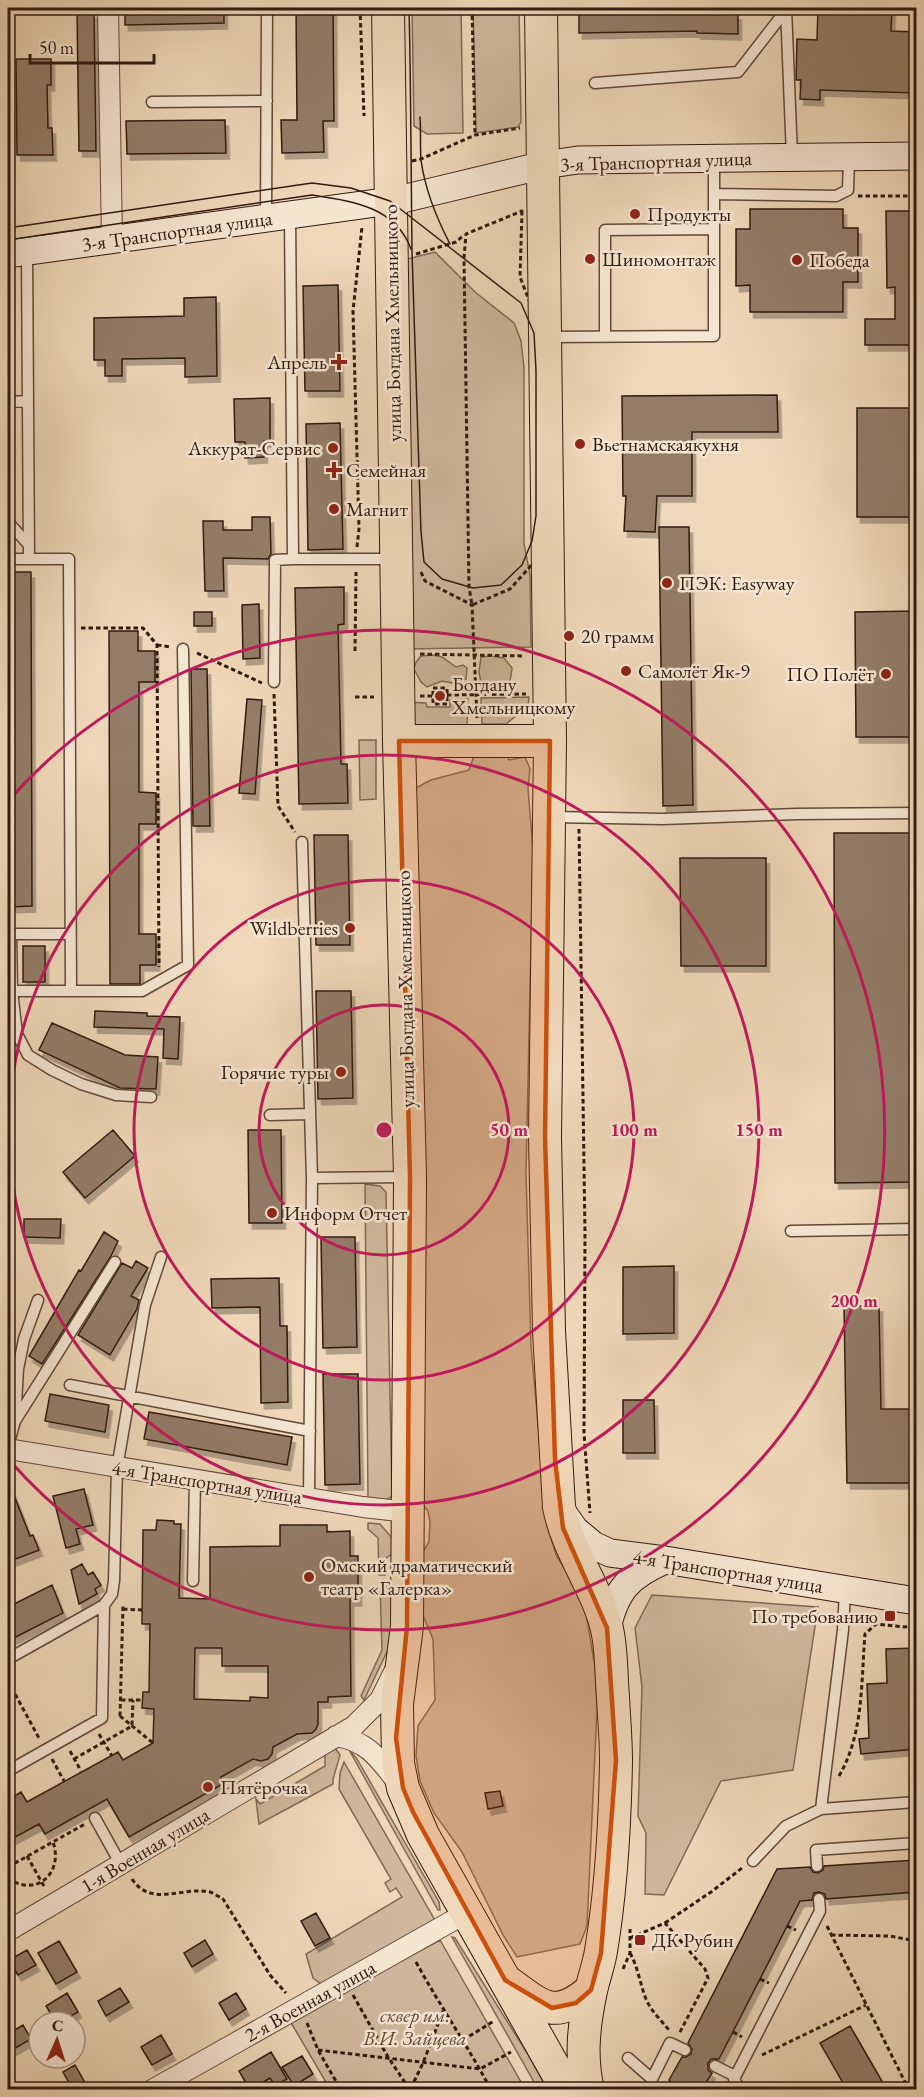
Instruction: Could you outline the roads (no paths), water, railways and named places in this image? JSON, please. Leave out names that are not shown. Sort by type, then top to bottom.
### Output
[{"type":"main road","name":"улица Богдана Хмельницкого","points":[[388,8],[377,203],[407,562],[399,741],[410,1177],[408,1512],[407,1626],[397,1704],[398,1763],[403,1788],[423,1835],[567,2090]]},
{"type":"main road","points":[[541,8],[550,741],[564,817],[546,1160],[549,1331],[559,1507],[569,1545],[593,1593],[607,1628],[611,1658],[616,1760],[610,1876],[601,1953],[591,1990],[583,2037],[582,2060],[588,2090]]},
{"type":"main road","name":"3-я Транспортная улица","points":[[17,253],[377,203],[544,165],[578,160],[916,156]]},
{"type":"main road","points":[[399,741],[550,741]]},
{"type":"main road","name":"4-я Транспортная улица","points":[[559,1507],[575,1530],[592,1545],[610,1553],[916,1601]]},
{"type":"main road","points":[[607,1628],[612,1607],[622,1589],[641,1571],[664,1560]]},
{"type":"main road","points":[[505,1980],[538,2004],[552,2008],[576,2003],[591,1990]]},
{"type":"street","points":[[108,8],[112,240]]},
{"type":"street","name":"4-я Транспортная улица","points":[[8,1448],[117,1468],[309,1497],[363,1508],[408,1512]]},
{"type":"street","name":"1-я Военная улица","points":[[8,1931],[354,1726],[373,1709],[390,1681],[405,1645]]},
{"type":"street","points":[[336,1736],[351,1738],[364,1744],[403,1788]]},
{"type":"street","name":"2-я Военная улица","points":[[152,2090],[468,1912]]},
{"type":"lane","points":[[267,8],[267,101],[278,217],[292,559]]},
{"type":"lane","points":[[759,8],[786,9]]},
{"type":"lane","points":[[595,83],[738,72],[786,9]]},
{"type":"lane","points":[[786,9],[792,158]]},
{"type":"lane","points":[[152,102],[267,101]]},
{"type":"lane","points":[[714,194],[836,196],[848,190],[849,157]]},
{"type":"lane","points":[[546,337],[714,336],[714,158]]},
{"type":"lane","points":[[605,337],[605,230],[714,230]]},
{"type":"lane","points":[[17,253],[28,401],[29,559]]},
{"type":"lane","points":[[8,402],[28,401]]},
{"type":"lane","points":[[8,522],[28,544]]},
{"type":"lane","points":[[8,559],[69,559],[71,991]]},
{"type":"lane","points":[[274,682],[275,560],[407,562]]},
{"type":"lane","points":[[10,991],[142,991],[188,965],[183,649]]},
{"type":"lane","points":[[564,817],[663,819],[797,814],[916,813]]},
{"type":"lane","points":[[302,842],[312,1178],[309,1497]]},
{"type":"lane","points":[[70,934],[11,934],[10,991],[17,1034],[28,1055],[81,1084],[116,1095],[151,1097]]},
{"type":"lane","points":[[270,1115],[309,1114]]},
{"type":"lane","points":[[312,1178],[410,1177]]},
{"type":"lane","points":[[791,1231],[916,1229]]},
{"type":"lane","points":[[8,1659],[104,1605],[112,1594],[117,1468],[146,1305],[160,1257]]},
{"type":"lane","points":[[15,1421],[115,1262]]},
{"type":"lane","points":[[8,1448],[15,1421],[24,1339],[38,1299]]},
{"type":"lane","points":[[70,1385],[310,1431]]},
{"type":"lane","points":[[193,1581],[195,1480]]},
{"type":"lane","points":[[821,1809],[843,1630],[845,1590]]},
{"type":"lane","points":[[8,1771],[48,1753],[63,1739],[102,1718],[104,1605]]},
{"type":"lane","points":[[753,1861],[786,1826],[821,1809],[916,1802]]},
{"type":"lane","points":[[95,1818],[120,1863]]},
{"type":"lane","points":[[817,1866],[816,1850],[916,1843]]},
{"type":"lane","points":[[740,2090],[734,2079],[735,2076],[820,1911],[819,1899]]},
{"type":"lane","points":[[628,2058],[652,2079],[670,2043],[685,2050]]},
{"type":"lane","points":[[715,2066],[735,2076]]},
{"type":"tram line","points":[[8,228],[312,183],[351,188],[390,201],[521,303],[534,333],[536,516],[532,541],[522,565],[501,585],[473,588],[442,579],[424,562],[421,532],[412,252],[412,221],[411,191],[411,99],[409,8]]},
{"type":"tram line","points":[[420,117],[421,160],[425,182],[450,244]]},
{"type":"tram line","points":[[8,240],[312,195],[356,203],[383,215],[404,235],[411,249]]},
{"type":"place","name":"Продукты","points":[[635,214]]},
{"type":"place","name":"Шиномонтаж","points":[[590,259]]},
{"type":"place","name":"Победа","points":[[797,260]]},
{"type":"place","name":"Апрель","points":[[339,362]]},
{"type":"place","name":"Вьетнамскаякухня","points":[[580,444]]},
{"type":"place","name":"Аккурат-Сервис","points":[[333,448]]},
{"type":"place","name":"Семейная","points":[[334,470]]},
{"type":"place","name":"Магнит","points":[[334,509]]},
{"type":"place","name":"ПЭК: Easyway","points":[[667,583]]},
{"type":"place","name":"20 грамм","points":[[569,636]]},
{"type":"place","name":"Самолёт Як-9","points":[[626,671]]},
{"type":"place","name":"ПО Полёт","points":[[886,674]]},
{"type":"place","name":"Богдану Хмельницкому","points":[[440,696]]},
{"type":"place","name":"Wildberries","points":[[350,928]]},
{"type":"place","name":"Горячие туры","points":[[341,1072]]},
{"type":"place","name":"Информ Отчет","points":[[272,1213]]},
{"type":"place","name":"Омский драматический театр «Галерка»","points":[[309,1577]]},
{"type":"place","name":"По требованию","points":[[890,1616]]},
{"type":"place","name":"Пятёрочка","points":[[208,1787]]},
{"type":"place","name":"ДК Рубин","points":[[640,1940]]},
{"type":"park label","name":"сквер им. В.И. Зайцева","points":[[415,2026]]}]
